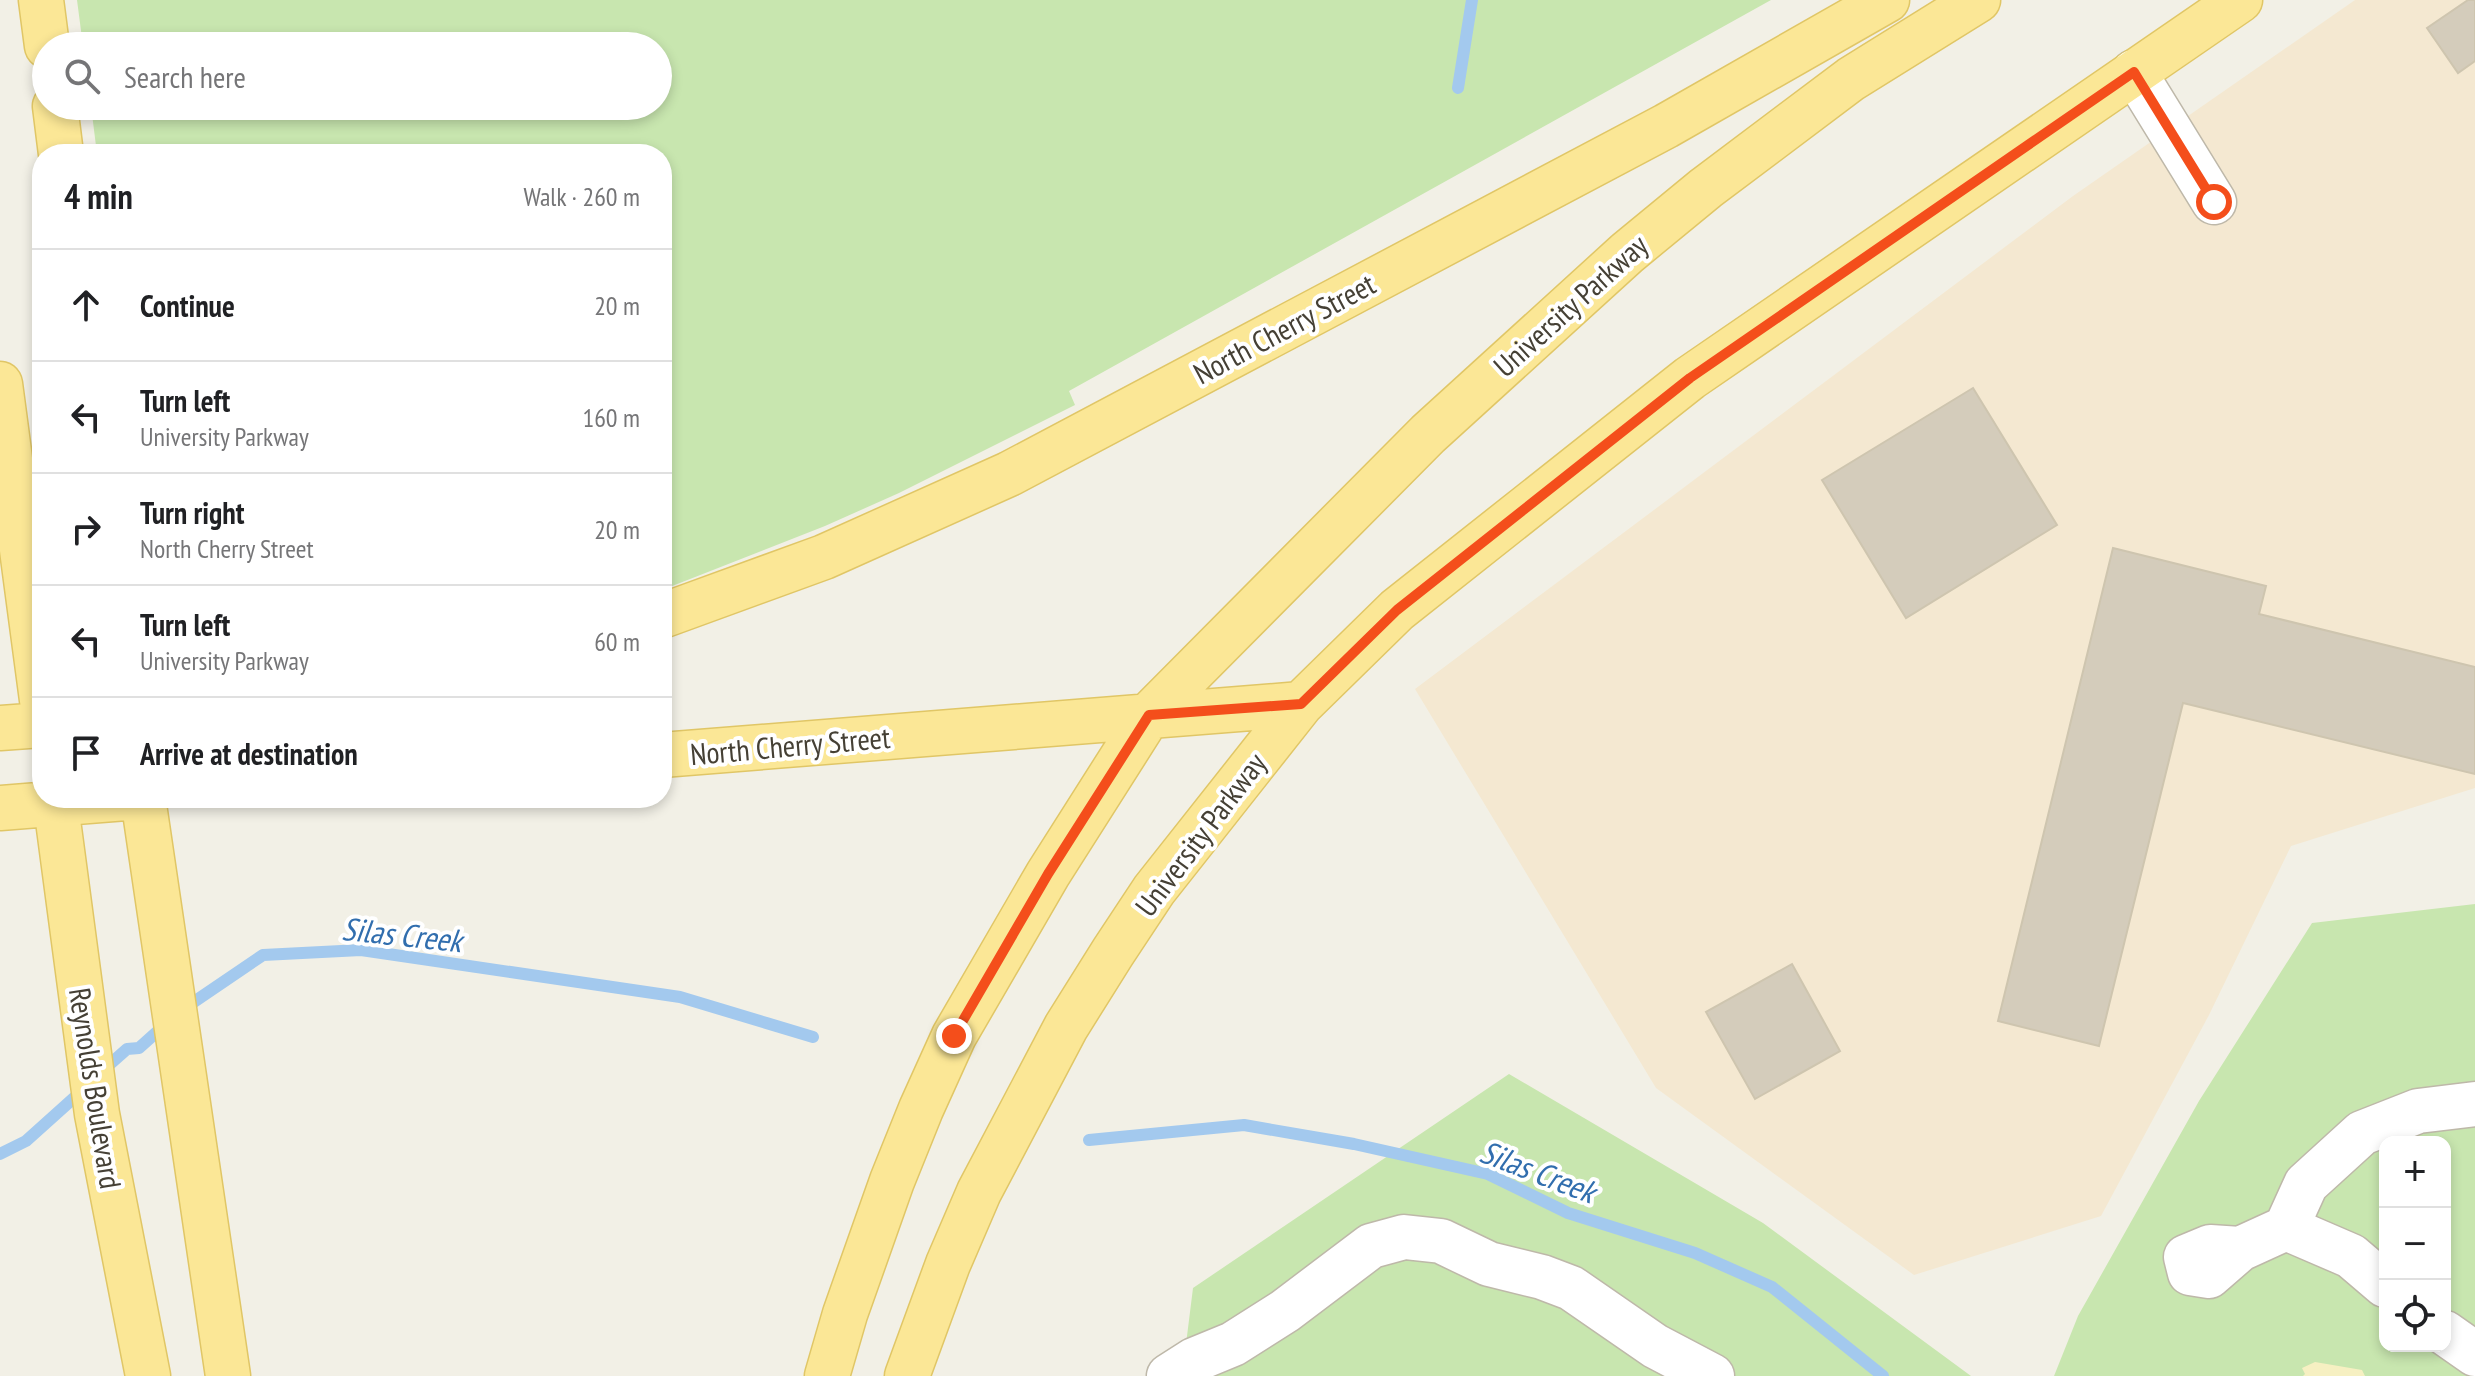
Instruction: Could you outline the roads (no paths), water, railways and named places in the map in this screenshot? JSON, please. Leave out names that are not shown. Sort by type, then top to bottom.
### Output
[{"type":"main road","points":[[41,0],[45,32]]},
{"type":"main road","name":"North Cherry Street","points":[[672,612],[824,557],[1009,474],[1666,126],[1887,0]]},
{"type":"main road","name":"University Parkway","points":[[827,1376],[845,1314],[892,1181],[954,1036],[1048,874],[1149,715],[1428,434],[1627,253],[1706,188],[1851,79],[1978,0]]},
{"type":"main road","name":"University Parkway","points":[[907,1376],[948,1264],[979,1192],[1066,1027],[1154,890],[1301,704],[1397,610],[1690,378],[2240,0]]},
{"type":"main road","points":[[57,120],[60,144]]},
{"type":"main road","points":[[0,384],[32,625]]},
{"type":"main road","name":"North Cherry Street","points":[[672,754],[1301,704]]},
{"type":"main road","points":[[0,728],[32,726]]},
{"type":"main road","points":[[0,808],[32,804]]},
{"type":"main road","name":"Reynolds Boulevard","points":[[56,808],[97,1114],[148,1376]]},
{"type":"main road","points":[[144,808],[228,1376]]},
{"type":"lane","points":[[2134,72],[2214,202]]},
{"type":"lane","points":[[2240,1249],[2286,1228],[2306,1184],[2362,1133],[2418,1111],[2475,1104]]},
{"type":"lane","points":[[2286,1228],[2351,1256],[2379,1280]]},
{"type":"lane","points":[[1169,1376],[1194,1360],[1233,1344],[1285,1311],[1371,1246],[1404,1237],[1441,1241],[1489,1264],[1542,1277],[1571,1288],[1655,1346],[1712,1376]]},
{"type":"lane","points":[[2451,1337],[2475,1354]]},
{"type":"waterway","points":[[1458,88],[1472,0]]},
{"type":"waterway","name":"Silas Creek","points":[[182,1010],[263,955],[361,950],[680,997],[813,1037]]},
{"type":"waterway","name":"Silas Creek","points":[[101,1072],[127,1049],[139,1048],[168,1022]]},
{"type":"waterway","name":"Silas Creek","points":[[0,1154],[26,1141],[85,1088]]},
{"type":"waterway","name":"Silas Creek","points":[[1089,1140],[1244,1125],[1354,1144],[1488,1174],[1568,1213],[1695,1253],[1772,1287],[1883,1376]]}]
